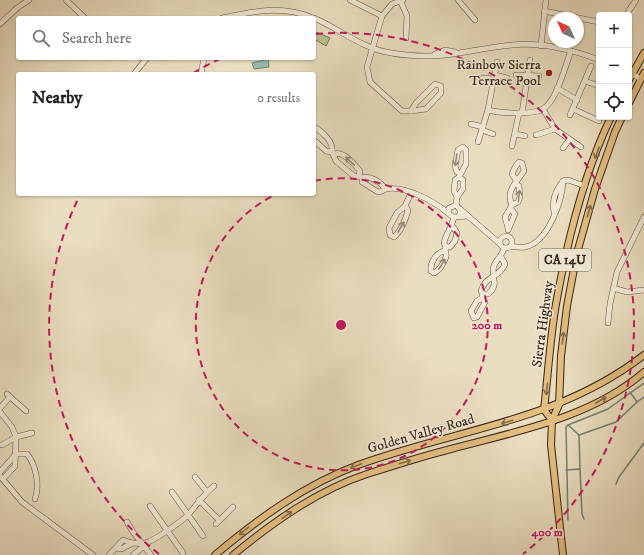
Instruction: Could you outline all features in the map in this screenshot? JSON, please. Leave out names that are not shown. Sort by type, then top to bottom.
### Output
[{"type":"main road","points":[[632,71],[644,53]]},
{"type":"main road","points":[[632,97],[642,76]]},
{"type":"main road","name":"Sierra Highway","points":[[544,410],[556,305],[567,251],[585,186],[610,120]]},
{"type":"main road","name":"Sierra Highway","points":[[563,555],[553,465],[552,420],[559,405],[561,356],[567,306],[577,253],[595,189],[621,120]]},
{"type":"main road","name":"Golden Valley Road","points":[[215,555],[246,529],[290,498],[323,480],[358,465],[424,444],[497,425],[559,405],[599,386],[644,355]]},
{"type":"main road","name":"Golden Valley Road","points":[[234,555],[254,538],[296,509],[327,491],[366,474],[452,448],[500,437],[552,420],[594,404],[644,372]]},
{"type":"main road","points":[[544,410],[552,420]]},
{"type":"street","points":[[0,24],[17,8],[29,0]]},
{"type":"street","points":[[66,0],[83,16]]},
{"type":"street","points":[[350,0],[382,16]]},
{"type":"street","points":[[458,0],[475,20]]},
{"type":"street","points":[[541,46],[546,0]]},
{"type":"street","points":[[628,12],[636,0]]},
{"type":"street","points":[[406,38],[407,16],[402,1],[392,4],[382,16],[367,67],[370,82],[402,111],[411,111],[426,109],[441,93],[441,86],[433,85],[411,111]]},
{"type":"street","points":[[233,16],[271,9],[290,10],[308,16]]},
{"type":"street","points":[[544,11],[549,12]]},
{"type":"street","points":[[316,19],[356,42],[389,53],[432,56],[445,50],[459,53],[514,44],[541,46],[571,51],[596,59]]},
{"type":"street","points":[[584,19],[596,21]]},
{"type":"street","points":[[488,110],[499,113],[521,113],[535,112],[543,109],[554,97],[571,51]]},
{"type":"street","points":[[136,72],[145,60]]},
{"type":"street","points":[[201,72],[204,60]]},
{"type":"street","points":[[512,146],[521,113],[530,60]]},
{"type":"street","points":[[478,142],[488,110],[497,62]]},
{"type":"street","points":[[570,115],[591,66]]},
{"type":"street","points":[[632,73],[642,76]]},
{"type":"street","points":[[516,75],[539,76]]},
{"type":"street","points":[[483,78],[507,78]]},
{"type":"street","points":[[585,80],[596,85]]},
{"type":"street","points":[[557,88],[577,100]]},
{"type":"street","points":[[573,108],[599,121]]},
{"type":"street","points":[[543,109],[554,129],[581,147]]},
{"type":"street","points":[[471,124],[493,134]]},
{"type":"street","points":[[316,129],[330,142],[333,147],[333,153],[336,161],[341,166],[355,177],[372,178],[380,182],[385,189]]},
{"type":"street","points":[[536,134],[554,129]]},
{"type":"street","points":[[515,134],[525,136]]},
{"type":"street","points":[[563,148],[569,140]]},
{"type":"street","points":[[316,142],[326,151],[345,156],[360,171],[362,182],[378,192],[385,189],[411,193],[457,216],[468,216]]},
{"type":"street","points":[[448,211],[456,205],[457,197],[463,189],[463,180],[460,175],[455,180],[454,184],[454,191],[457,197]]},
{"type":"street","points":[[490,235],[504,236],[511,244],[518,246],[525,247],[534,243],[551,224],[554,212],[560,203],[562,181],[568,180],[585,186]]},
{"type":"street","points":[[499,244],[504,236],[508,228],[515,214],[512,207],[509,196],[516,182],[519,186],[520,197],[518,202],[512,207],[508,211],[505,217],[508,228]]},
{"type":"street","points":[[405,206],[408,210],[400,229],[394,236],[390,235],[389,228],[397,213],[405,206],[411,193]]},
{"type":"street","points":[[456,205],[504,249]]},
{"type":"street","points":[[453,227],[456,237],[452,245],[446,249],[444,243],[447,232],[453,227],[460,209]]},
{"type":"street","points":[[608,323],[617,272],[644,217]]},
{"type":"street","points":[[502,257],[495,263],[493,268],[493,276],[494,281],[493,289],[488,294],[482,296],[485,282],[493,276],[500,273],[503,270],[504,264],[502,257],[504,249],[511,244]]},
{"type":"street","points":[[613,288],[628,292],[644,290]]},
{"type":"street","points":[[0,408],[8,396],[26,411]]},
{"type":"street","points":[[0,412],[12,427],[16,437],[16,454],[12,470],[1,478],[22,502],[93,555]]},
{"type":"street","points":[[2,445],[16,437],[32,433]]},
{"type":"street","points":[[0,472],[16,454],[27,454],[31,459],[38,491],[35,498]]},
{"type":"street","points":[[195,477],[207,492]]},
{"type":"street","points":[[133,555],[142,545],[188,514],[198,500],[214,486]]},
{"type":"street","points":[[172,492],[203,536]]},
{"type":"street","points":[[198,500],[218,522],[233,507]]},
{"type":"street","points":[[150,506],[183,553]]},
{"type":"street","points":[[127,522],[142,545],[151,555]]},
{"type":"street","points":[[110,555],[117,548],[120,549],[132,543],[142,545]]},
{"type":"green space","points":[[316,32],[330,38],[326,46],[316,40]]},
{"type":"water","points":[[268,60],[269,67],[254,69],[252,63]]},
{"type":"waterway","points":[[568,520],[566,427],[608,409],[644,383]]},
{"type":"waterway","points":[[630,392],[637,402],[644,397]]},
{"type":"waterway","points":[[568,425],[579,435],[616,422],[637,402]]},
{"type":"waterway","points":[[579,435],[580,469]]},
{"type":"waterway","points":[[616,484],[619,477],[644,443]]},
{"type":"waterway","points":[[566,470],[580,469],[582,514],[584,519]]},
{"type":"place","name":"Rainbow Sierra Terrace Pool","points":[[549,73]]}]
